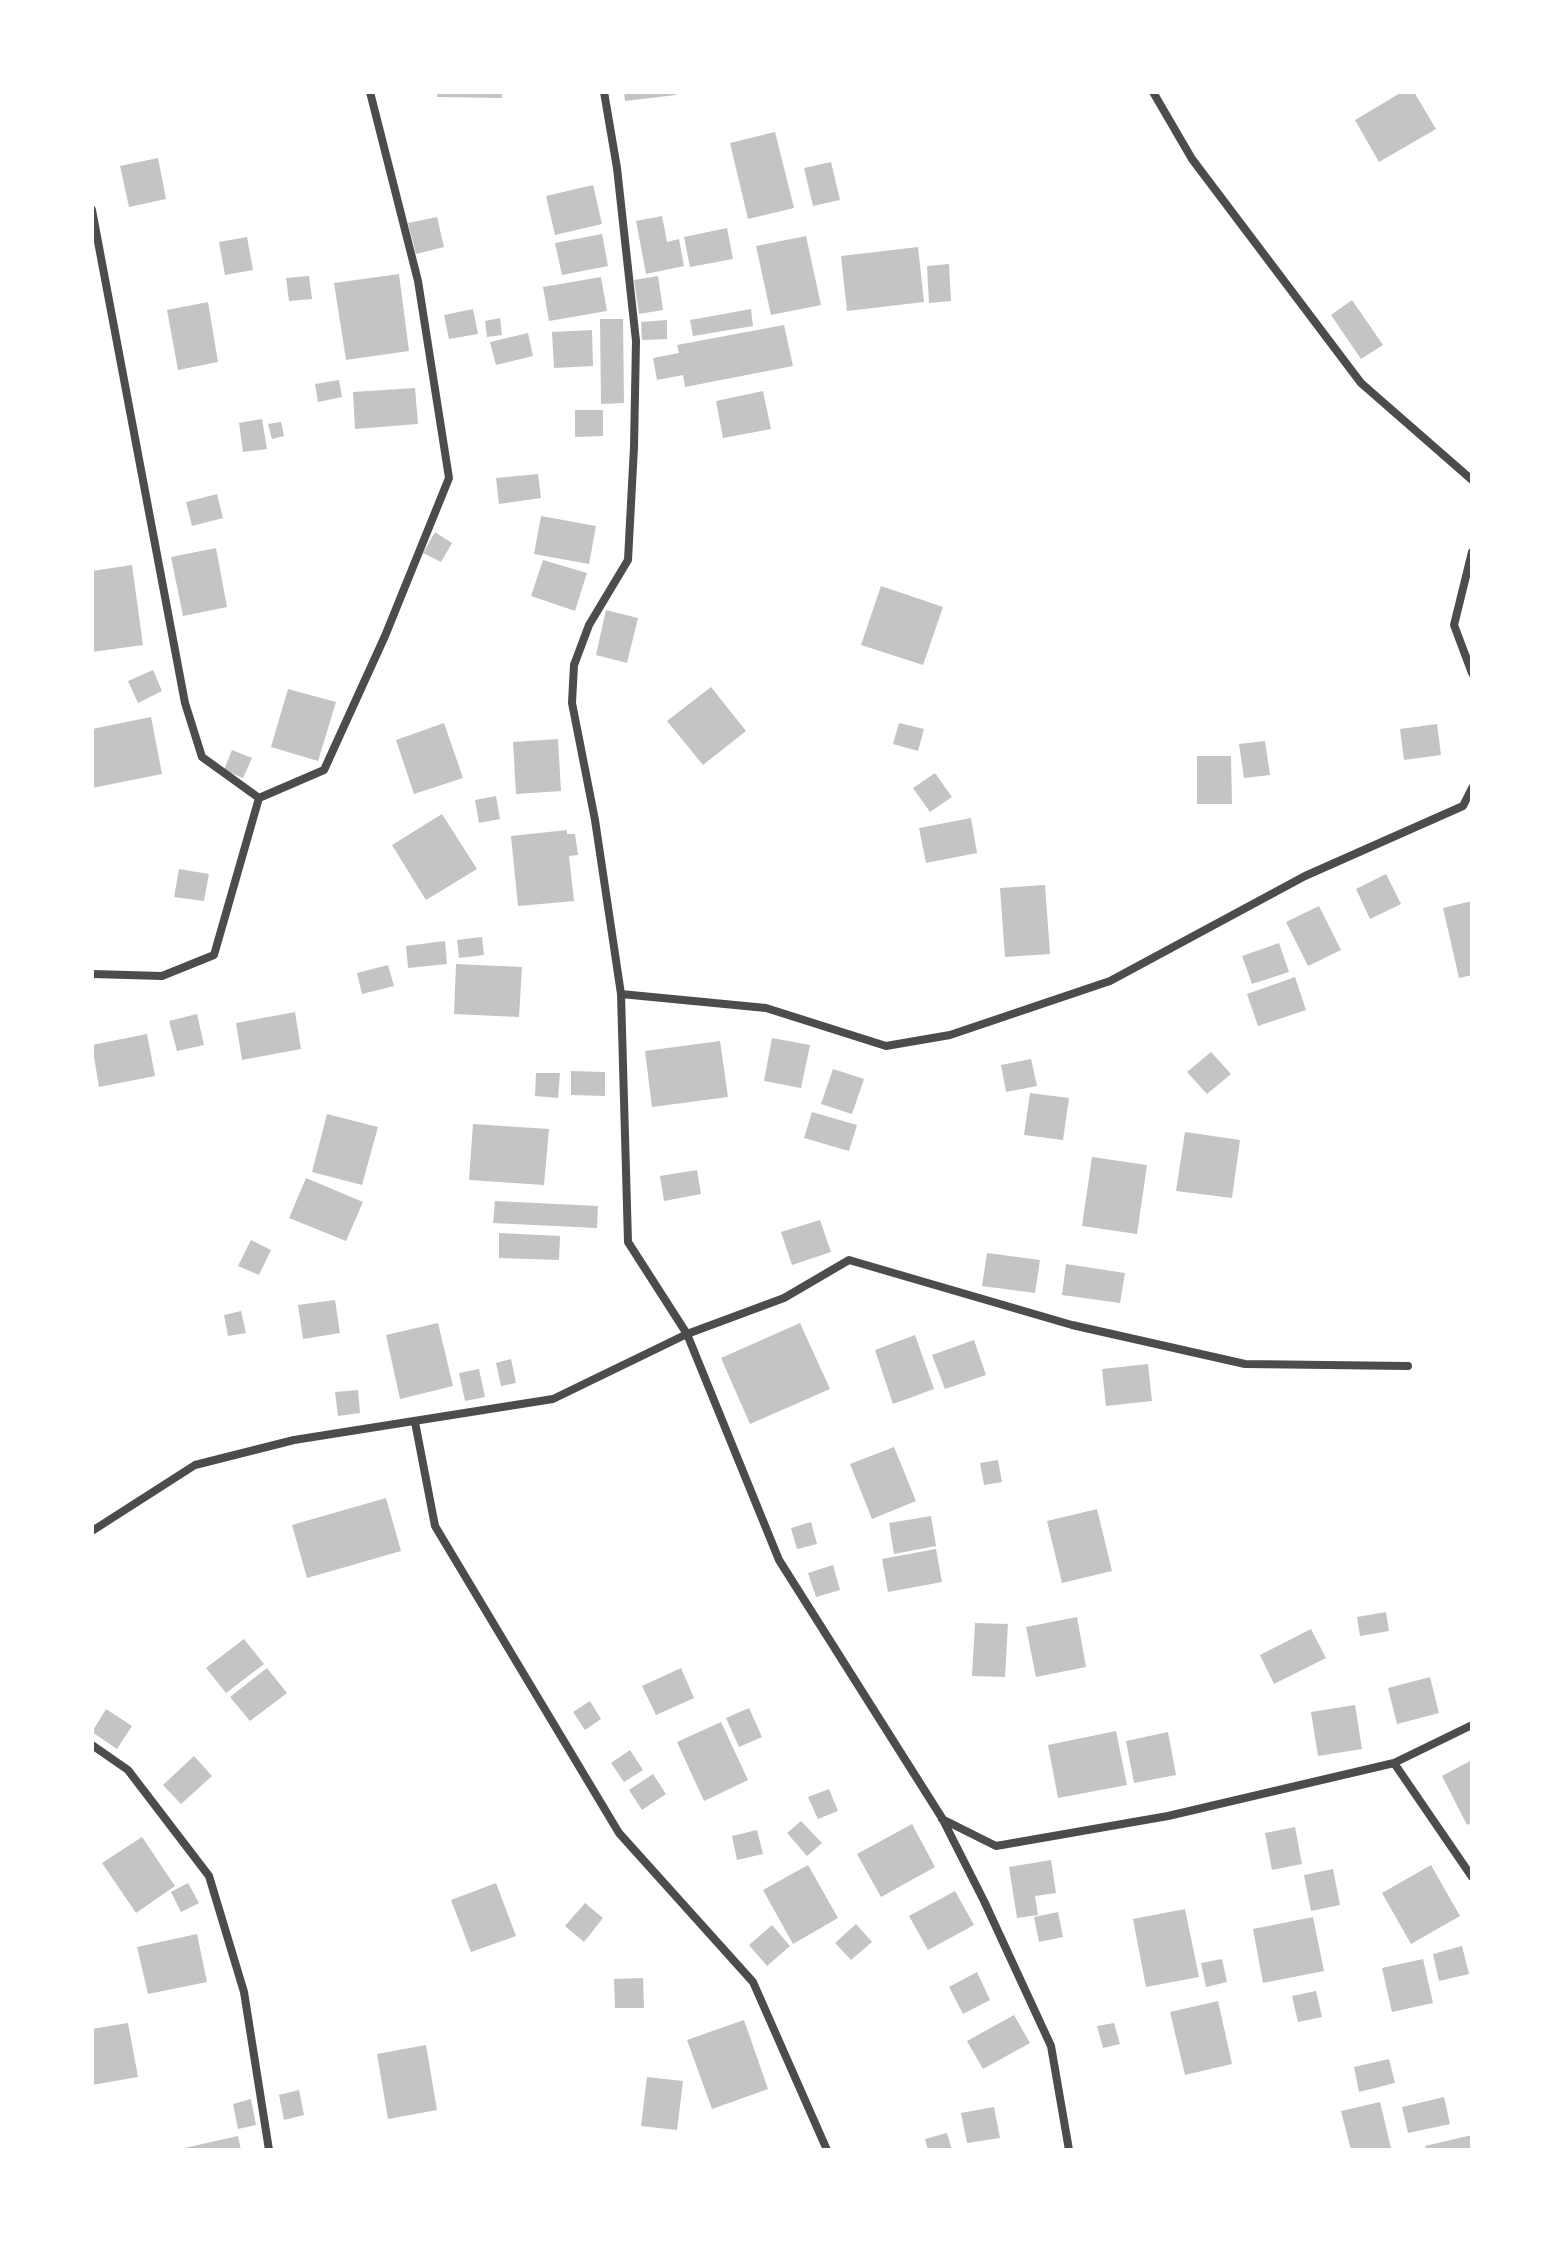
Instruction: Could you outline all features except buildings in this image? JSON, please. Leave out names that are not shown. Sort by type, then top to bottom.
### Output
[{"type":"street","points":[[259,798],[324,770],[385,636],[449,478],[418,281],[370,92]]},
{"type":"street","points":[[604,92],[617,168],[636,341],[634,447],[628,560],[589,625],[574,665],[572,703],[595,820],[621,994],[628,1242],[687,1334],[779,1560],[942,1818],[1051,2046],[1069,2150]]},
{"type":"street","points":[[1153,92],[1192,159],[1361,383],[1472,480]]},
{"type":"street","points":[[92,210],[185,703],[202,757],[259,798]]},
{"type":"street","points":[[1472,552],[1454,625],[1472,673]]},
{"type":"street","points":[[621,994],[766,1008],[886,1046],[950,1035],[1110,981],[1305,876],[1463,806],[1472,788]]},
{"type":"street","points":[[92,974],[162,976],[214,955],[259,798]]},
{"type":"street","points":[[92,1531],[195,1465],[294,1440],[553,1399],[687,1334],[784,1298],[849,1260],[1072,1325],[1245,1364],[1408,1366]]},
{"type":"street","points":[[415,1422],[435,1526],[619,1833],[753,1982],[827,2150]]},
{"type":"street","points":[[942,1818],[996,1846],[1168,1816],[1394,1763],[1472,1725]]},
{"type":"street","points":[[92,1745],[128,1770],[209,1876],[244,1992],[269,2150]]},
{"type":"street","points":[[1394,1763],[1472,1877]]}]
